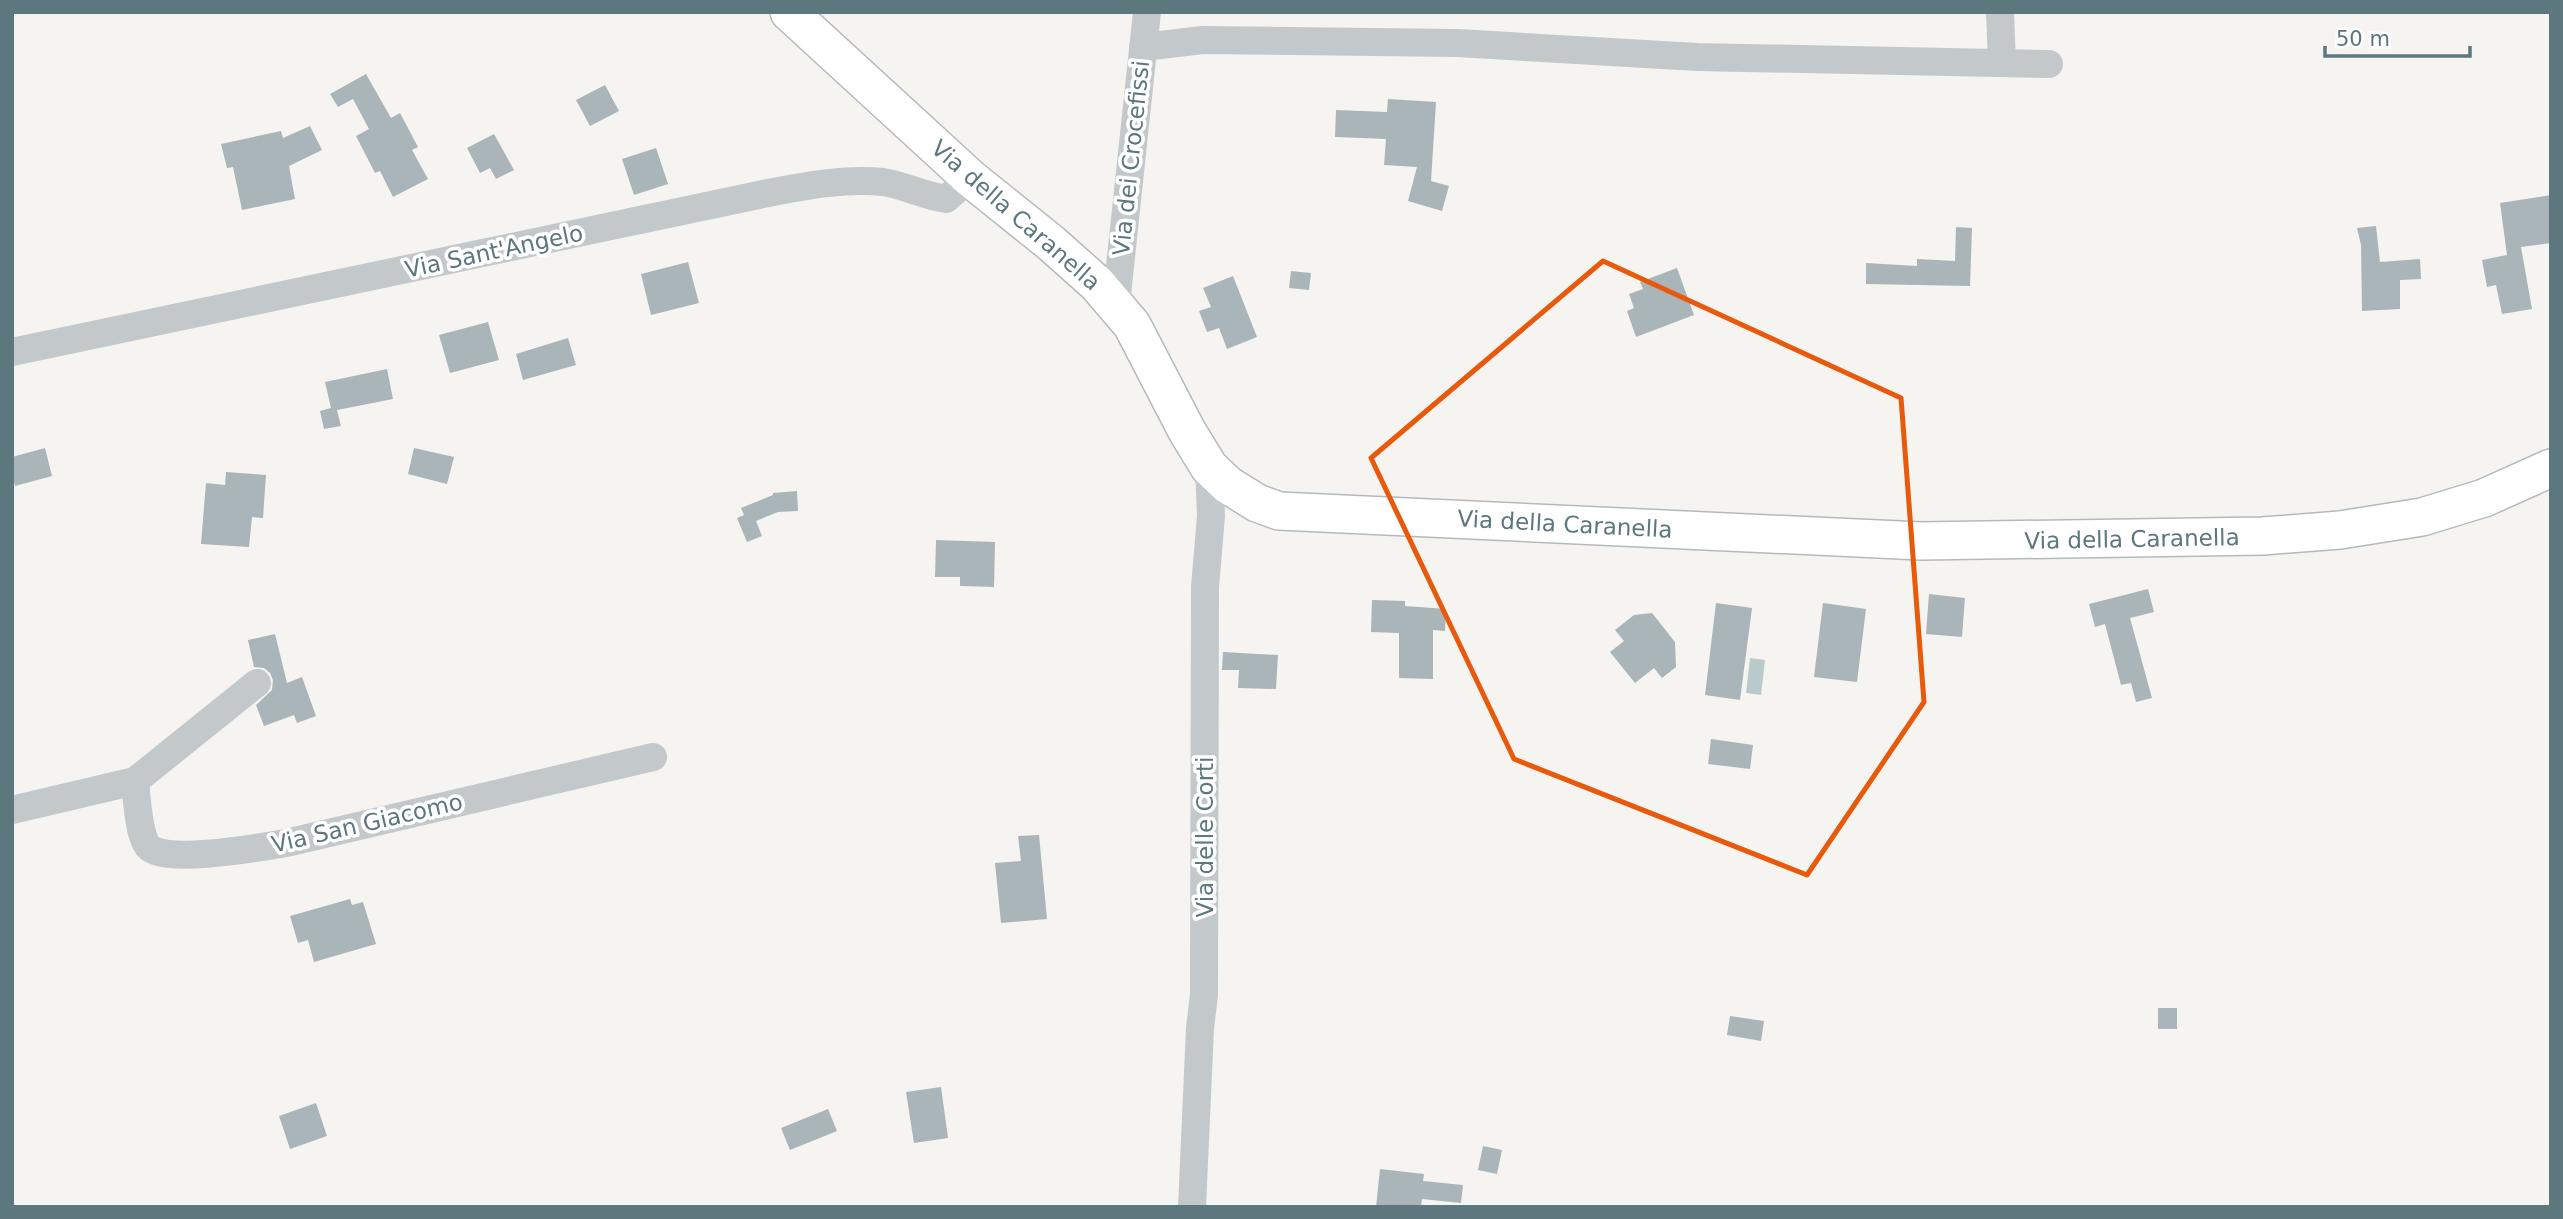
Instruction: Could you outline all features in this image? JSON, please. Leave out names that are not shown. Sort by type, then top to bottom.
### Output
[{"type":"main road","name":"Via della Caranella","points":[[789,12],[970,178],[1080,267],[1116,304],[1132,325],[1186,431],[1209,467],[1228,485],[1257,503],[1287,512],[1948,541],[2263,536],[2340,530],[2408,520],[2484,498],[2551,468]]},
{"type":"street","name":"Via dei Crocefissi","points":[[1116,304],[1147,12]]},
{"type":"street","points":[[2000,12],[2002,63]]},
{"type":"street","points":[[1143,47],[1203,40],[1457,43],[1685,57],[2049,64]]},
{"type":"street","name":"Via Sant'Angelo","points":[[12,352],[781,190],[824,184],[879,182],[946,199],[970,178]]},
{"type":"street","name":"Via delle Corti","points":[[1192,1207],[1200,1028],[1204,995],[1205,587],[1211,516],[1209,467]]},
{"type":"street","points":[[12,810],[135,781],[257,683]]},
{"type":"street","name":"Via San Giacomo","points":[[135,781],[147,846],[156,853],[172,855],[241,850],[286,843],[653,757]]},
{"type":"highlighted area","points":[[1603,261],[1901,398],[1924,702],[1807,875],[1514,759],[1371,458]]},
{"type":"shaded area","points":[[1750,658],[1765,660],[1761,695],[1746,693]]},
{"type":"building","points":[[366,74],[391,118],[400,113],[418,147],[412,150],[428,179],[393,197],[380,171],[375,173],[356,136],[369,129],[353,99],[338,107],[330,94]]},
{"type":"building","points":[[605,85],[619,111],[590,126],[576,100]]},
{"type":"building","points":[[1388,99],[1436,102],[1431,181],[1449,186],[1442,211],[1408,201],[1417,167],[1384,165],[1386,139],[1335,137],[1336,110],[1387,112]]},
{"type":"building","points":[[310,126],[322,150],[289,166],[295,199],[242,210],[233,167],[227,168],[221,144],[281,131],[283,138]]},
{"type":"building","points":[[494,134],[514,170],[496,179],[490,168],[480,173],[467,148]]},
{"type":"building","points":[[656,148],[668,184],[634,195],[622,159]]},
{"type":"building","points":[[2551,195],[2551,243],[2521,247],[2532,309],[2502,314],[2496,285],[2487,287],[2482,260],[2507,255],[2500,203]]},
{"type":"building","points":[[2376,226],[2380,262],[2420,259],[2421,279],[2400,280],[2400,309],[2362,311],[2361,245],[2357,228]]},
{"type":"building","points":[[1956,227],[1972,228],[1970,286],[1866,284],[1866,263],[1917,266],[1917,259],[1955,261]]},
{"type":"building","points":[[688,262],[699,303],[651,315],[641,274]]},
{"type":"building","points":[[1677,268],[1694,315],[1636,337],[1627,311],[1634,308],[1629,294],[1643,289],[1640,282]]},
{"type":"building","points":[[1291,271],[1311,273],[1309,290],[1289,288]]},
{"type":"building","points":[[1233,276],[1257,337],[1227,349],[1219,328],[1207,332],[1199,311],[1211,307],[1203,288]]},
{"type":"building","points":[[488,322],[499,360],[450,373],[439,335]]},
{"type":"building","points":[[568,338],[576,365],[523,380],[516,354]]},
{"type":"building","points":[[387,369],[393,399],[337,410],[341,426],[324,429],[320,411],[331,408],[325,382]]},
{"type":"building","points":[[45,448],[52,476],[15,486],[12,457]]},
{"type":"building","points":[[414,448],[454,457],[447,484],[408,474]]},
{"type":"building","points":[[226,472],[266,475],[263,518],[252,517],[249,547],[201,544],[206,483],[225,485]]},
{"type":"building","points":[[797,491],[798,511],[778,512],[756,521],[762,536],[747,542],[737,518],[744,515],[741,508],[773,493]]},
{"type":"building","points":[[936,540],[995,542],[994,587],[960,586],[960,577],[935,577]]},
{"type":"building","points":[[2148,589],[2154,612],[2130,618],[2152,698],[2136,702],[2131,683],[2121,685],[2105,624],[2095,627],[2089,604]]},
{"type":"building","points":[[1929,594],[1965,598],[1962,637],[1926,634]]},
{"type":"building","points":[[1372,600],[1405,601],[1405,606],[1446,609],[1445,631],[1433,630],[1433,679],[1399,678],[1399,633],[1371,632]]},
{"type":"building","points":[[1716,603],[1752,608],[1740,700],[1705,695]]},
{"type":"building","points":[[1823,603],[1866,609],[1857,682],[1814,677]]},
{"type":"building","points":[[1652,613],[1675,642],[1676,667],[1662,678],[1654,668],[1635,683],[1610,652],[1624,641],[1615,630],[1634,615]]},
{"type":"building","points":[[275,634],[287,683],[302,677],[316,716],[297,723],[294,715],[264,726],[256,705],[272,690],[273,680],[264,668],[254,667],[248,640]]},
{"type":"building","points":[[1223,652],[1278,655],[1276,689],[1238,688],[1239,670],[1222,670]]},
{"type":"building","points":[[1711,739],[1753,745],[1750,769],[1708,764]]},
{"type":"building","points":[[1039,835],[1047,919],[1001,923],[995,863],[1021,861],[1018,836]]},
{"type":"building","points":[[350,899],[352,905],[363,902],[376,944],[314,962],[308,940],[298,943],[290,916]]},
{"type":"building","points":[[2158,1008],[2177,1008],[2177,1029],[2158,1029]]},
{"type":"building","points":[[1730,1016],[1764,1021],[1761,1041],[1727,1035]]},
{"type":"building","points":[[941,1087],[948,1138],[914,1143],[906,1092]]},
{"type":"building","points":[[316,1103],[327,1136],[290,1149],[279,1116]]},
{"type":"building","points":[[828,1109],[837,1131],[790,1150],[781,1128]]},
{"type":"building","points":[[1483,1146],[1502,1150],[1497,1174],[1478,1170]]},
{"type":"building","points":[[1380,1169],[1424,1174],[1423,1181],[1463,1185],[1461,1203],[1422,1199],[1421,1207],[1376,1207]]}]
